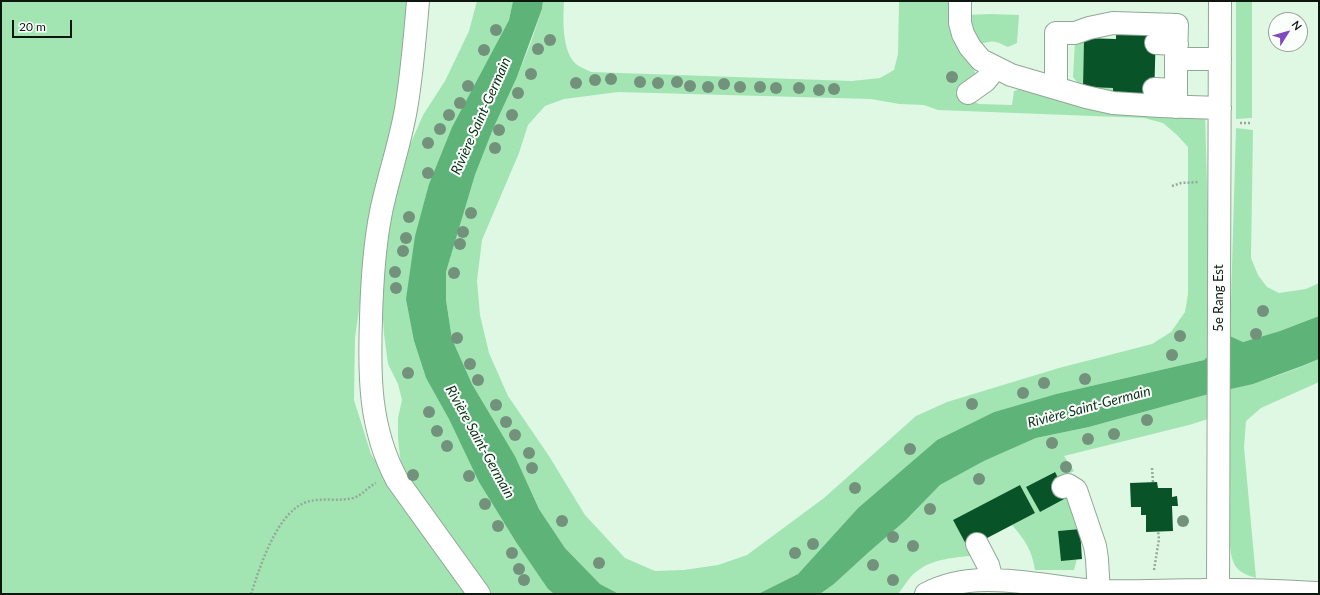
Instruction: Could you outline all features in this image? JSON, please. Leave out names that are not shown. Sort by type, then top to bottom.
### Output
[{"type":"street","points":[[418,1],[414,52],[406,109],[380,217],[375,246],[370,353],[372,400],[376,424],[389,464],[395,476],[412,502],[479,594]]},
{"type":"street","points":[[960,1],[960,23],[963,34],[970,47],[981,60],[1011,76],[1086,97],[1114,103],[1176,98]]},
{"type":"street","name":"5e Rang Est","points":[[1218,592],[1220,1]]},
{"type":"street","points":[[1056,88],[1056,34],[1075,33],[1089,28],[1113,23],[1177,26],[1170,48],[1176,98]]},
{"type":"street","points":[[1170,48],[1220,59]]},
{"type":"street","points":[[968,93],[985,81],[996,68]]},
{"type":"street","points":[[1154,89],[1176,98],[1220,108]]},
{"type":"street","points":[[1063,487],[1068,485],[1076,490],[1095,546],[1098,559],[1098,592]]},
{"type":"street","points":[[977,544],[988,565],[992,580]]},
{"type":"street","points":[[926,594],[951,584],[967,581],[992,580],[1098,592],[1149,593],[1318,591]]},
{"type":"path","points":[[1172,186],[1181,183],[1219,181]]},
{"type":"path","points":[[1152,468],[1153,482]]},
{"type":"path","points":[[251,594],[261,563],[273,537],[286,517],[303,504],[317,499],[355,498],[374,484],[395,476]]},
{"type":"path","points":[[1149,593],[1159,539],[1158,531]]},
{"type":"shaded area","points":[[1,1],[409,1],[396,111],[375,197],[355,338],[354,400],[371,454],[394,490],[470,594],[1,594]]},
{"type":"shaded area","points":[[477,1],[513,1],[509,20],[452,127],[429,184],[414,341],[426,378],[548,589],[554,594],[491,594],[405,477],[400,457],[398,439],[398,418],[402,400],[398,384],[388,364],[384,334],[380,277],[384,236],[403,161],[423,115],[445,81],[469,31]]},
{"type":"shaded area","points":[[543,1],[564,1],[564,33],[567,49],[576,64],[591,72],[852,81],[880,78],[894,70],[898,54],[899,1],[953,1],[962,48],[976,74],[955,93],[979,104],[1012,105],[1014,91],[1023,88],[1205,110],[1209,264],[1207,338],[1209,356],[1204,360],[1056,394],[994,412],[937,440],[858,508],[798,574],[758,594],[619,594],[600,584],[565,548],[539,509],[515,456],[472,384],[452,339],[446,300],[446,272],[475,175],[493,129],[517,77],[542,9]],"holes":[[[618,92],[871,99],[899,104],[924,105],[938,110],[1144,118],[1163,123],[1188,147],[1188,294],[1185,312],[1171,332],[1152,344],[1059,368],[947,402],[916,416],[824,498],[747,555],[718,565],[684,570],[655,571],[625,558],[585,515],[549,456],[508,396],[489,353],[480,315],[477,281],[482,240],[519,153],[528,125],[545,106],[564,99]]]},
{"type":"shaded area","points":[[1236,1],[1252,1],[1252,118],[1236,119]]},
{"type":"shaded area","points":[[965,15],[1019,15],[1017,43],[1008,47],[994,42],[979,43]]},
{"type":"shaded area","points":[[1084,38],[1083,87],[1073,77],[1075,41]]},
{"type":"shaded area","points":[[1083,87],[1113,88],[1113,98],[1096,94]]},
{"type":"shaded area","points":[[1236,128],[1253,130],[1251,258],[1258,275],[1267,287],[1279,293],[1306,289],[1319,283],[1319,316],[1280,331],[1243,342],[1230,336]]},
{"type":"shaded area","points":[[1319,359],[1319,382],[1261,408],[1246,421],[1244,447],[1256,578],[1249,576],[1236,567],[1232,558],[1230,545],[1230,389],[1275,376]]},
{"type":"shaded area","points":[[1209,394],[1208,419],[1064,456],[1074,471],[1058,479],[1054,472],[1027,487],[1040,512],[1068,497],[1080,529],[1058,531],[1077,559],[1074,570],[1035,570],[1032,557],[1027,546],[1012,525],[1035,513],[1020,485],[953,520],[970,550],[970,556],[942,560],[929,564],[916,572],[898,594],[820,594],[834,584],[906,520],[940,485],[984,461],[1036,438],[1089,427]]},
{"type":"water","name":"Rivière Saint-Germain","points":[[513,1],[543,1],[542,9],[517,77],[493,129],[475,175],[446,272],[446,300],[452,339],[472,384],[515,456],[539,509],[565,548],[600,584],[619,594],[554,594],[548,589],[516,542],[479,482],[449,419],[426,378],[414,341],[406,299],[415,236],[429,184],[452,127],[509,20]]},
{"type":"water","name":"Rivière Saint-Germain","points":[[1319,316],[1319,359],[1253,384],[1209,394],[1089,427],[1036,438],[984,461],[940,485],[906,520],[834,584],[820,594],[758,594],[798,574],[858,508],[937,440],[994,412],[1056,394],[1204,360],[1230,336],[1243,342],[1280,331]]},
{"type":"building","points":[[1116,28],[1156,29],[1154,100],[1113,98],[1113,88],[1083,87],[1084,38],[1116,39]]},
{"type":"building","points":[[1055,472],[1068,497],[1040,512],[1026,487]]},
{"type":"building","points":[[1157,482],[1158,488],[1172,488],[1172,497],[1177,496],[1178,506],[1172,506],[1173,531],[1146,532],[1146,515],[1141,515],[1141,507],[1131,507],[1130,483]]},
{"type":"building","points":[[1020,485],[1035,513],[968,548],[953,520]]},
{"type":"building","points":[[1080,529],[1082,559],[1061,561],[1058,531]]}]
